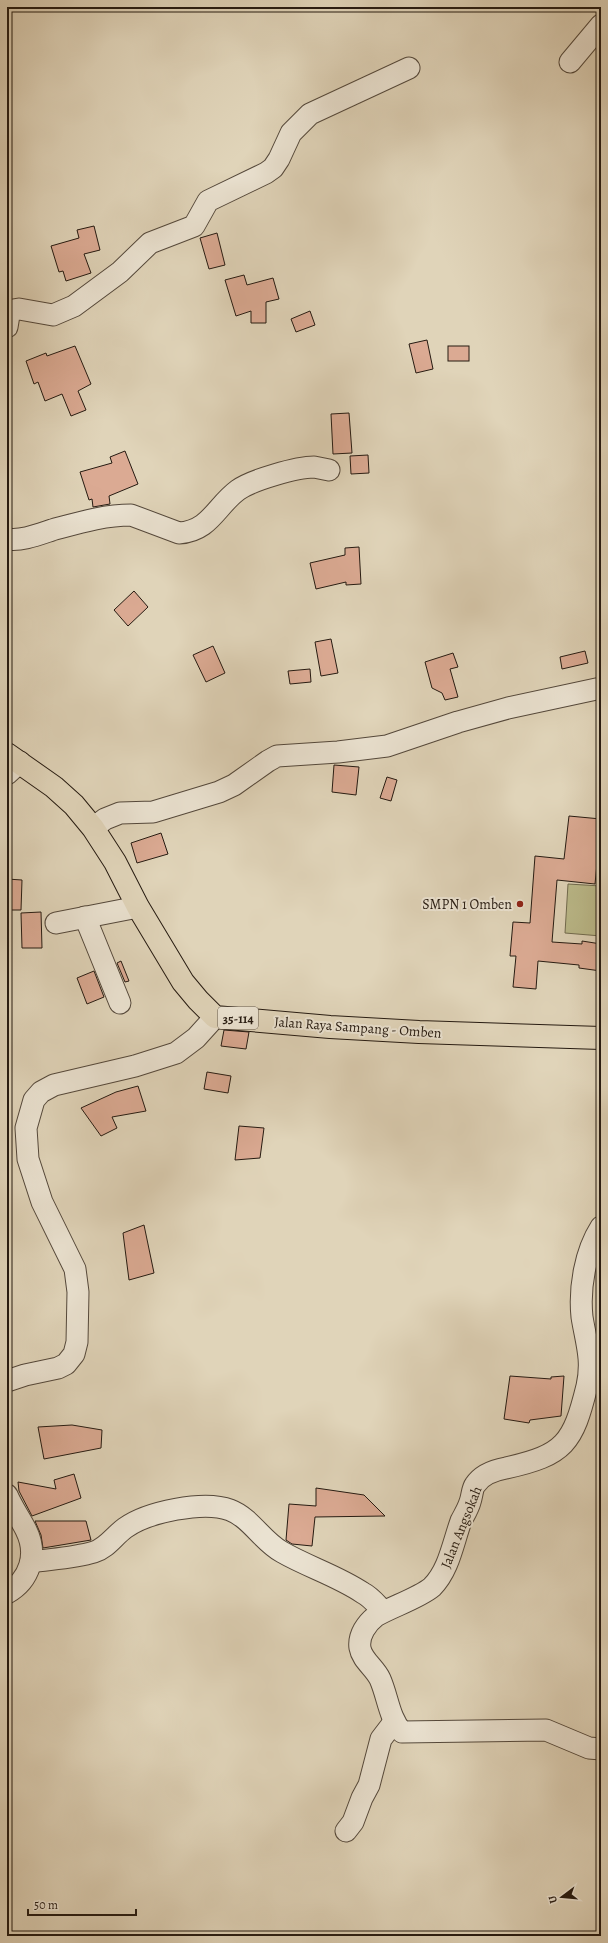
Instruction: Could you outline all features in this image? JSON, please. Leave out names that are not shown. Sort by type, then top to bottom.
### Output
[{"type":"main road","name":"35-114","points":[[11,763],[54,787],[74,805],[93,828],[115,862],[138,907],[183,982],[215,1017]]},
{"type":"main road","name":"Jalan Raya Sampang - Omben","points":[[215,1017],[412,1031],[601,1038]]},
{"type":"street","points":[[570,62],[601,25]]},
{"type":"street","points":[[7,327],[9,315],[14,310],[19,309],[53,315],[74,306],[120,272],[150,243],[194,226],[203,208],[213,198],[251,181],[273,168],[283,152],[291,133],[310,114],[409,68]]},
{"type":"street","points":[[7,539],[27,538],[86,521],[123,515],[130,515],[179,533],[188,533],[203,526],[223,503],[238,490],[252,482],[314,467],[329,470]]},
{"type":"street","points":[[93,828],[105,819],[120,813],[153,812],[219,792],[234,785],[277,756],[338,752],[387,746],[458,722],[508,708],[601,688]]},
{"type":"street","points":[[56,923],[138,907]]},
{"type":"street","points":[[86,917],[120,1003]]},
{"type":"street","points":[[7,1381],[25,1375],[58,1368],[66,1364],[74,1354],[77,1342],[78,1292],[75,1270],[42,1202],[28,1159],[26,1128],[34,1100],[41,1092],[54,1084],[136,1066],[176,1053],[196,1038],[215,1017]]},
{"type":"street","name":"Jalan Angsokah","points":[[394,1722],[379,1678],[360,1648],[360,1640],[364,1629],[369,1622],[383,1611],[430,1588],[440,1578],[447,1565],[463,1518],[470,1503],[474,1485],[493,1471],[528,1463],[550,1455],[562,1446],[574,1430],[587,1384],[590,1365],[582,1317],[583,1278],[591,1249],[601,1227]]},
{"type":"street","points":[[7,1494],[14,1510],[27,1531],[31,1550],[30,1562],[26,1577],[17,1588],[7,1594]]},
{"type":"street","points":[[30,1562],[94,1552],[109,1543],[125,1528],[142,1518],[158,1513],[197,1506],[229,1509],[243,1517],[280,1551],[331,1575],[364,1593],[383,1611]]},
{"type":"street","points":[[346,1831],[353,1822],[362,1798],[369,1785],[381,1740],[394,1722],[402,1732],[406,1734],[476,1730],[546,1730],[589,1748],[601,1749]]},
{"type":"shaded area","points":[[568,884],[601,886],[601,936],[565,933]]},
{"type":"building","points":[[94,226],[100,250],[84,254],[91,273],[66,281],[63,271],[59,272],[51,246],[79,238],[77,230]]},
{"type":"building","points":[[217,233],[225,265],[209,269],[200,238]]},
{"type":"building","points":[[244,275],[247,285],[273,278],[279,299],[266,302],[266,323],[251,323],[251,311],[236,316],[225,280]]},
{"type":"building","points":[[310,311],[315,325],[296,332],[291,319]]},
{"type":"building","points":[[427,340],[433,369],[416,373],[409,344]]},
{"type":"building","points":[[75,346],[91,384],[78,391],[86,410],[71,416],[62,394],[45,401],[38,382],[34,384],[26,361],[46,353],[47,356]]},
{"type":"building","points":[[448,346],[469,346],[469,361],[448,361]]},
{"type":"building","points":[[349,413],[352,453],[333,454],[331,414]]},
{"type":"building","points":[[125,451],[138,484],[109,496],[110,504],[93,507],[92,499],[89,500],[80,472],[112,463],[110,457]]},
{"type":"building","points":[[368,455],[369,473],[351,474],[350,456]]},
{"type":"building","points":[[359,547],[361,584],[346,585],[346,582],[316,589],[310,563],[345,555],[345,548]]},
{"type":"building","points":[[134,591],[148,607],[128,626],[114,610]]},
{"type":"building","points":[[331,639],[338,673],[321,676],[315,642]]},
{"type":"building","points":[[213,646],[225,673],[206,682],[193,655]]},
{"type":"building","points":[[585,651],[588,663],[562,669],[560,657]]},
{"type":"building","points":[[453,653],[458,667],[450,669],[458,697],[445,700],[442,693],[432,688],[425,662]]},
{"type":"building","points":[[310,669],[311,682],[290,684],[288,671]]},
{"type":"building","points":[[334,765],[359,767],[356,795],[332,792]]},
{"type":"building","points":[[387,777],[397,780],[391,801],[380,798]]},
{"type":"building","points":[[569,816],[601,819],[601,845],[599,844],[595,884],[557,880],[552,942],[582,944],[582,941],[601,944],[601,971],[579,968],[579,965],[538,961],[536,989],[513,987],[516,956],[510,956],[513,922],[530,923],[535,856],[564,859]]},
{"type":"building","points":[[161,833],[168,854],[137,863],[131,843]]},
{"type":"building","points":[[7,879],[22,880],[21,910],[7,910]]},
{"type":"building","points":[[41,912],[42,948],[22,948],[21,913]]},
{"type":"building","points":[[121,961],[129,981],[125,982],[117,963]]},
{"type":"building","points":[[94,971],[104,997],[87,1004],[77,978]]},
{"type":"building","points":[[224,1030],[249,1032],[246,1049],[221,1046]]},
{"type":"building","points":[[207,1072],[231,1076],[228,1093],[204,1089]]},
{"type":"building","points":[[138,1086],[146,1111],[112,1117],[117,1128],[101,1136],[81,1108],[116,1092]]},
{"type":"building","points":[[239,1126],[264,1128],[260,1158],[235,1160]]},
{"type":"building","points":[[144,1225],[154,1273],[129,1280],[123,1233]]},
{"type":"building","points":[[510,1376],[551,1379],[551,1377],[564,1376],[561,1416],[530,1420],[529,1423],[504,1419]]},
{"type":"building","points":[[72,1425],[102,1430],[101,1448],[44,1459],[38,1427]]},
{"type":"building","points":[[74,1474],[81,1498],[32,1516],[19,1491],[18,1482],[56,1489],[54,1480]]},
{"type":"building","points":[[316,1488],[364,1495],[385,1516],[315,1517],[312,1546],[292,1544],[286,1540],[289,1504],[316,1506]]},
{"type":"building","points":[[35,1521],[86,1521],[91,1540],[43,1548],[41,1535]]},
{"type":"place","name":"SMPN 1 Omben","points":[[520,904]]}]
